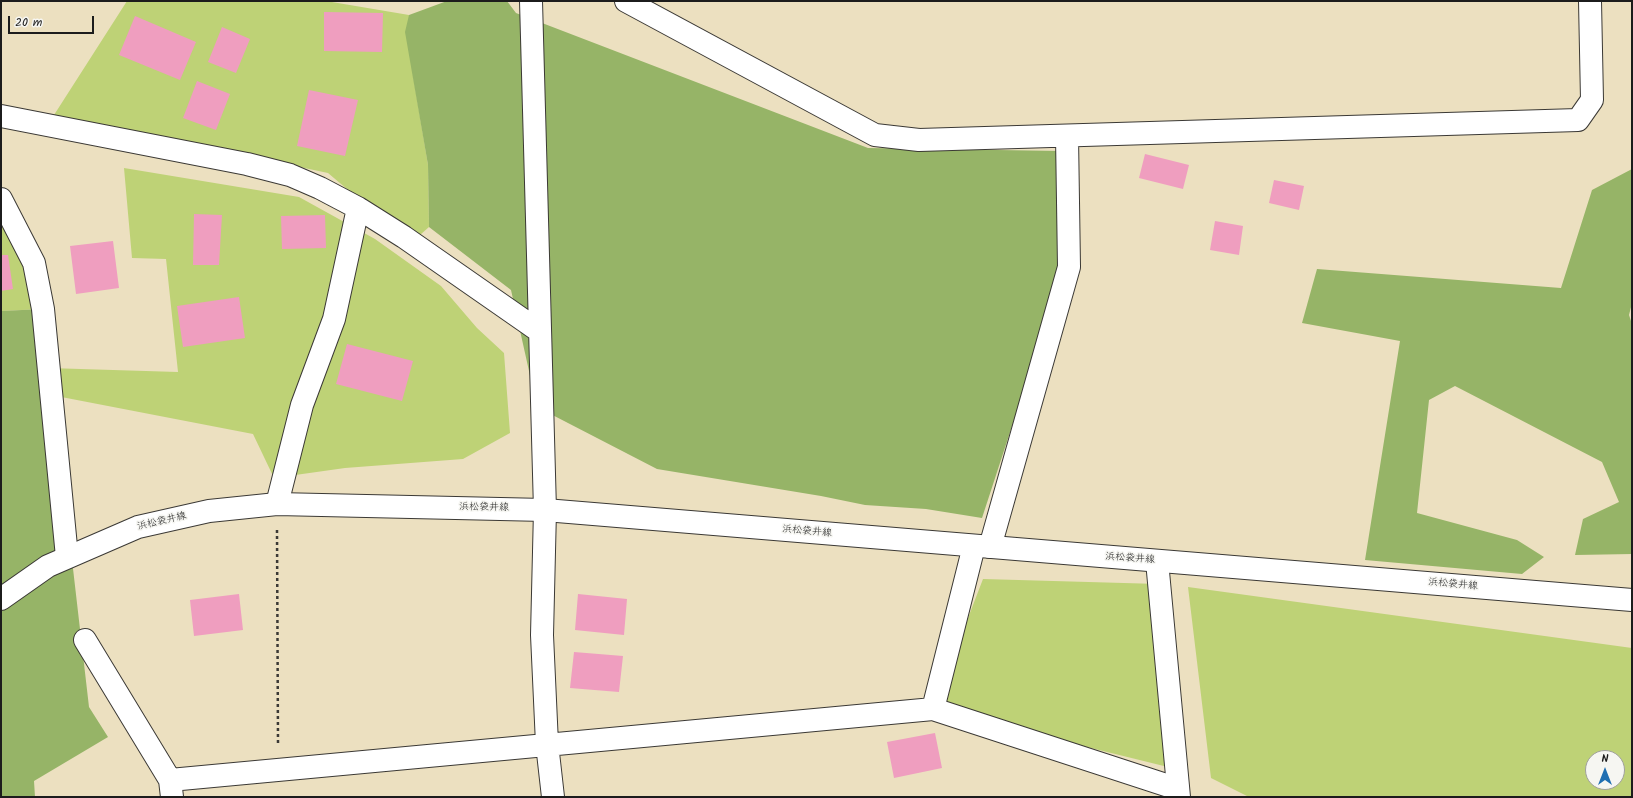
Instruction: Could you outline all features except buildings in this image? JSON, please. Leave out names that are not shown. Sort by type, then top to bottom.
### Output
[{"type":"street","points":[[531,1],[545,510],[542,635],[547,744],[553,797]]},
{"type":"street","points":[[626,1],[875,135],[919,140],[1578,120],[1592,100],[1590,1]]},
{"type":"street","points":[[1,116],[247,164],[290,175],[320,188],[358,208],[404,237],[539,331]]},
{"type":"street","points":[[933,709],[1068,267],[1067,136]]},
{"type":"street","points":[[1,198],[34,263],[43,309],[67,557]]},
{"type":"street","points":[[277,504],[302,405],[334,319],[358,208]]},
{"type":"street","name":"浜松袋井線","points":[[1,599],[48,566],[138,527],[210,511],[277,504],[545,510],[1632,600]]},
{"type":"street","points":[[86,640],[171,789],[278,770],[933,709],[1178,793],[1157,561]]},
{"type":"path","points":[[277,504],[278,770]]},
{"type":"green space","points":[[127,1],[326,1],[409,15],[413,75],[428,165],[429,227],[411,243],[328,173],[54,115]]},
{"type":"green space","points":[[447,1],[507,1],[516,13],[868,148],[1062,151],[1060,279],[982,518],[926,509],[865,505],[821,496],[657,469],[537,407],[511,290],[429,227],[428,165],[405,32],[409,15]]},
{"type":"green space","points":[[124,168],[299,197],[375,239],[441,286],[477,328],[504,353],[510,433],[463,459],[345,468],[274,478],[253,434],[51,395],[48,368],[178,372],[166,259],[132,258]]},
{"type":"green space","points":[[1632,169],[1632,303],[1629,315],[1632,324],[1632,554],[1575,555],[1583,519],[1619,502],[1602,462],[1455,386],[1429,400],[1417,513],[1517,540],[1544,557],[1522,574],[1365,560],[1400,341],[1302,323],[1317,269],[1561,288],[1592,190]]},
{"type":"green space","points":[[1,199],[43,309],[1,311]]},
{"type":"green space","points":[[43,309],[89,707],[108,737],[34,781],[35,797],[1,797],[1,311]]},
{"type":"green space","points":[[983,579],[1159,584],[1176,769],[933,709]]},
{"type":"green space","points":[[1188,587],[1632,648],[1632,797],[1249,797],[1211,778]]}]
